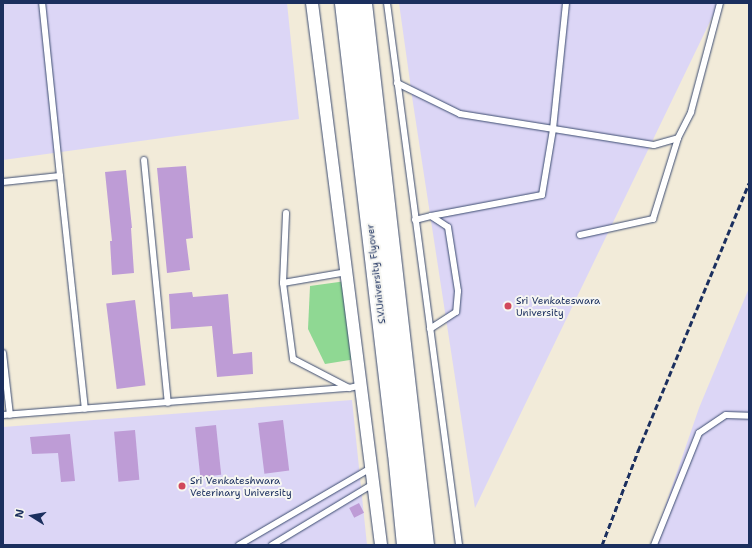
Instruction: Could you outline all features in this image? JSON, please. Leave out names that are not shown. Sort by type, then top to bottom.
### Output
[{"type":"main road","name":"S.V.University Flyover","points":[[344,3],[397,453],[406,545]]},
{"type":"main road","name":"S.V.University Flyover","points":[[362,3],[402,341],[424,545]]},
{"type":"street","points":[[312,3],[362,385],[381,545]]},
{"type":"lane","points":[[42,3],[84,409]]},
{"type":"lane","points":[[387,3],[459,545]]},
{"type":"lane","points":[[415,220],[542,195],[553,129],[566,3]]},
{"type":"lane","points":[[580,235],[653,220],[678,138],[691,112],[720,3]]},
{"type":"lane","points":[[397,83],[460,114],[654,145],[678,138]]},
{"type":"lane","points":[[144,160],[168,403]]},
{"type":"lane","points":[[3,182],[60,176]]},
{"type":"lane","points":[[286,213],[283,283],[292,359],[349,388]]},
{"type":"lane","points":[[430,329],[456,312],[458,291],[448,227],[431,216]]},
{"type":"lane","points":[[283,283],[347,272]]},
{"type":"lane","points":[[3,353],[6,415],[349,388],[362,385]]},
{"type":"lane","points":[[654,545],[699,433],[726,415],[749,416]]},
{"type":"lane","points":[[239,545],[371,468]]},
{"type":"lane","points":[[272,545],[374,484]]},
{"type":"shaded area","points":[[3,3],[287,3],[299,119],[3,160]]},
{"type":"shaded area","name":"Sri Venkateswara University","points":[[399,3],[719,3],[475,508],[413,103]]},
{"type":"shaded area","points":[[749,288],[749,545],[652,545],[699,408]]},
{"type":"shaded area","name":"Sri Venkateshwara Veterinary University","points":[[352,400],[367,545],[3,545],[3,427]]},
{"type":"green space","points":[[346,281],[356,359],[325,364],[308,329],[310,286]]},
{"type":"building","points":[[186,166],[193,238],[186,239],[190,270],[167,273],[157,168]]},
{"type":"building","points":[[126,170],[132,228],[134,273],[112,275],[110,241],[112,241],[105,172]]},
{"type":"building","points":[[192,292],[193,297],[228,294],[233,354],[252,352],[253,374],[217,377],[212,326],[171,329],[169,294]]},
{"type":"building","points":[[135,300],[145,385],[117,389],[106,304]]},
{"type":"building","points":[[283,420],[289,471],[264,474],[258,423]]},
{"type":"building","points":[[216,425],[221,475],[200,477],[195,427]]},
{"type":"building","points":[[135,430],[139,480],[118,482],[114,432]]},
{"type":"building","points":[[70,434],[75,481],[61,482],[58,453],[32,454],[30,437]]},
{"type":"building","points":[[359,503],[364,513],[354,518],[349,508]]},
{"type":"railway","points":[[602,545],[638,451],[749,183]]},
{"type":"place","name":"Sri Venkateswara University","points":[[508,306]]},
{"type":"place","name":"Sri Venkateshwara Veterinary University","points":[[182,486]]}]
